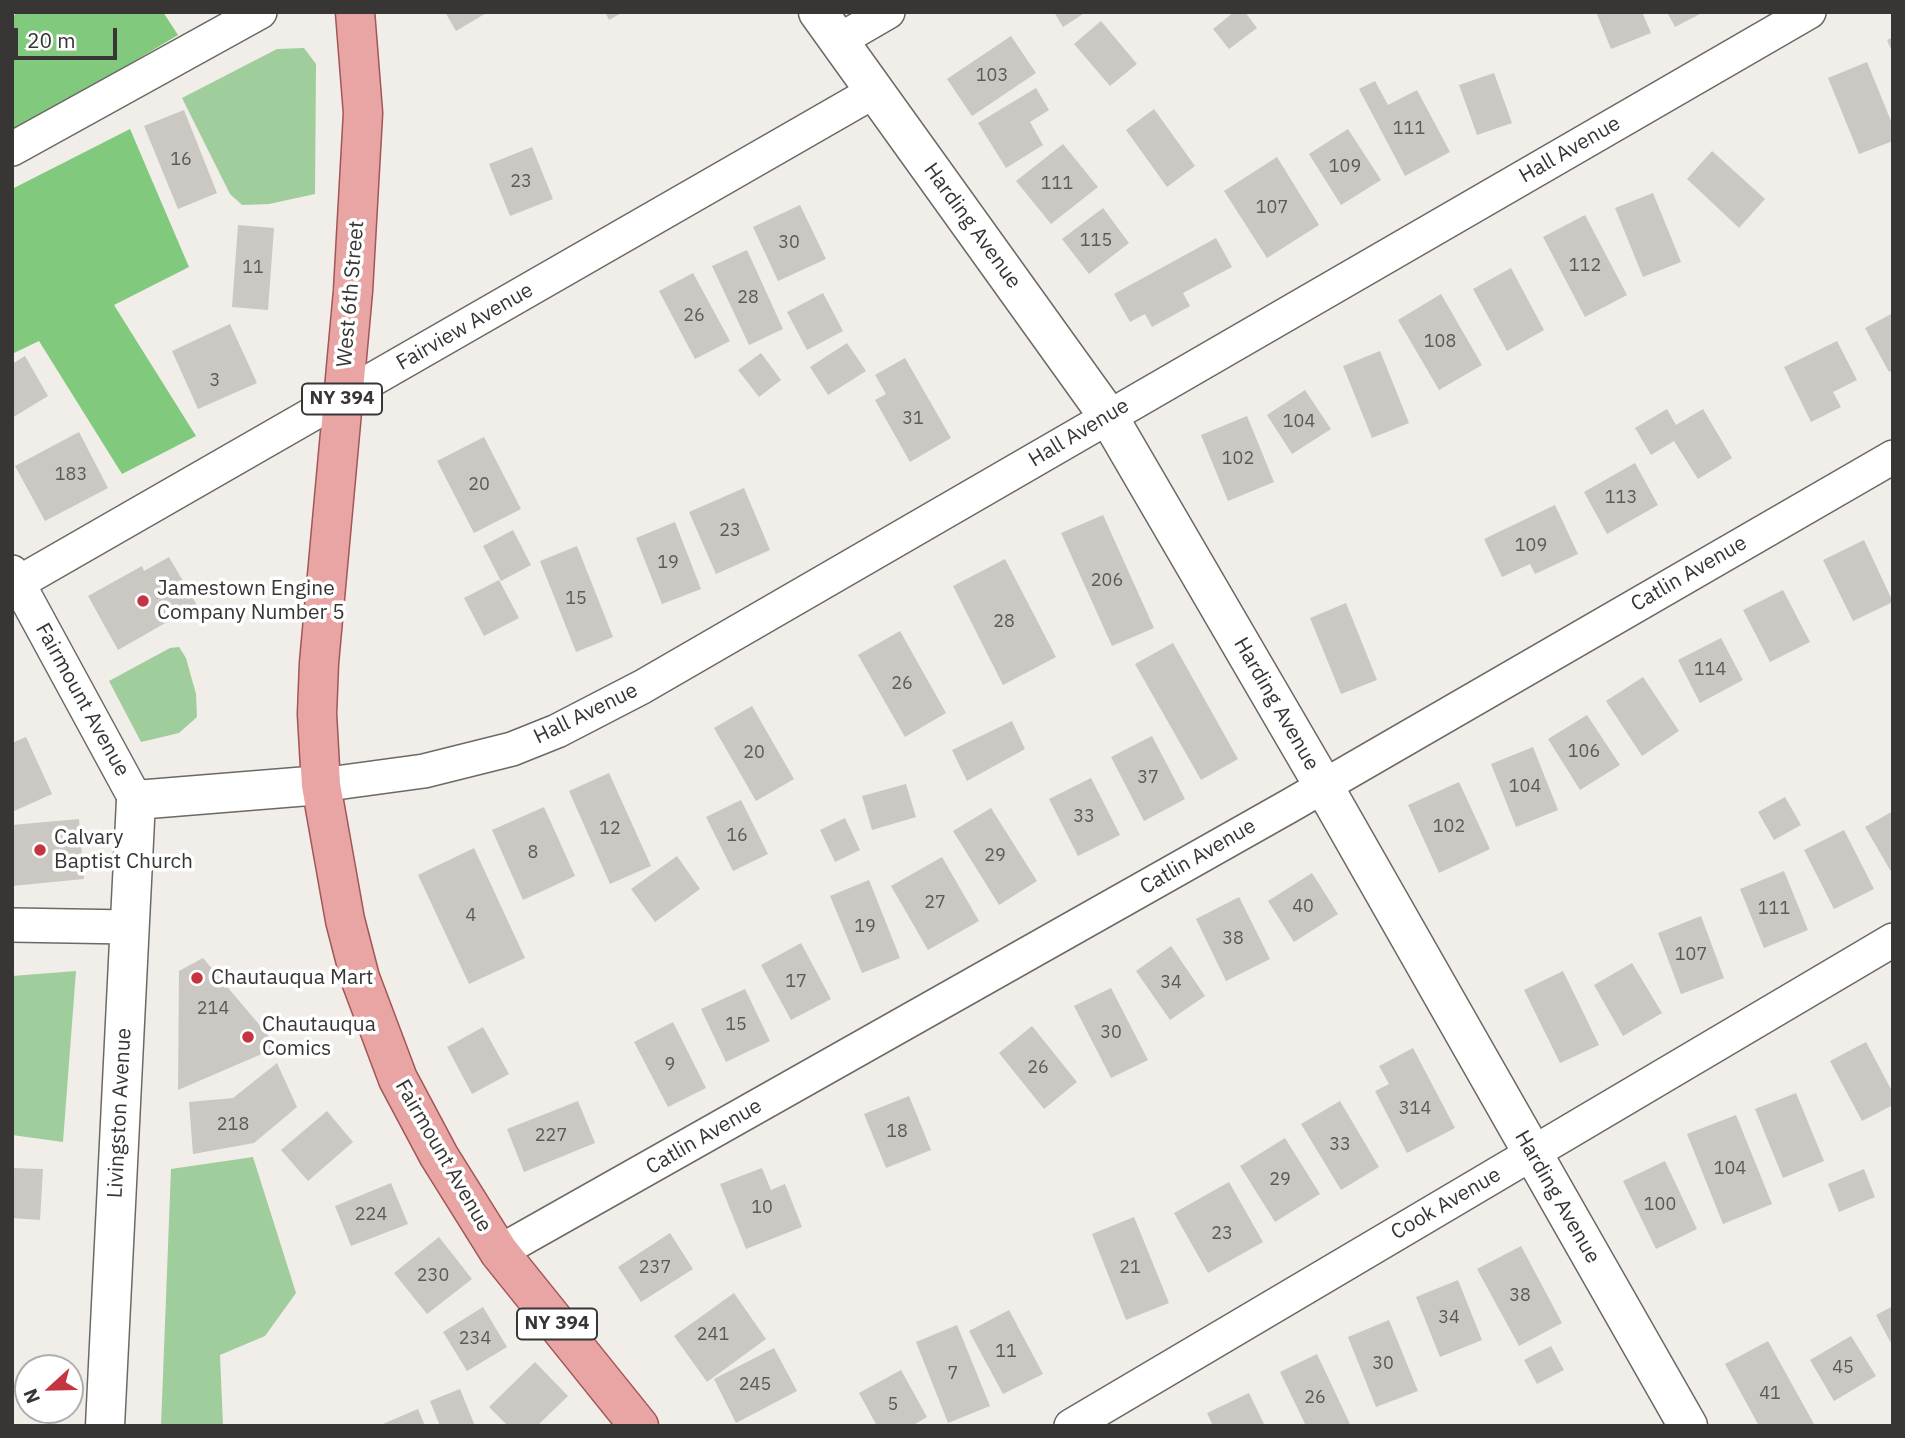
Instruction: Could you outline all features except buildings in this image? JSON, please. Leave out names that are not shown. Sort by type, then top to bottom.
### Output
[{"type":"main road","name":"West 6th Street","points":[[321,785],[317,714],[319,663],[353,291],[363,113],[355,12]]},
{"type":"main road","name":"Fairmount Avenue","points":[[321,785],[345,920],[363,989],[415,1114],[499,1252],[639,1426]]},
{"type":"street","points":[[12,149],[260,12]]},
{"type":"street","points":[[828,27],[888,12]]},
{"type":"street","name":"Hall Avenue","points":[[321,785],[424,771],[473,760],[557,731],[642,687],[1809,12]]},
{"type":"street","name":"Harding Avenue","points":[[828,27],[1108,416],[1323,785],[1688,1426]]},
{"type":"street","name":"Fairview Avenue","points":[[15,577],[342,399],[875,91]]},
{"type":"street","name":"Catlin Avenue","points":[[499,1252],[1323,785],[1893,457]]},
{"type":"street","name":"Fairmount Avenue","points":[[15,577],[136,800],[321,785]]},
{"type":"street","name":"Livingston Avenue","points":[[105,1426],[136,800]]},
{"type":"street","points":[[12,925],[129,928]]},
{"type":"street","name":"Cook Avenue","points":[[1071,1426],[1893,940]]},
{"type":"green space","points":[[17,12],[163,12],[178,35],[12,134],[12,18]]},
{"type":"green space","points":[[304,48],[316,64],[315,194],[269,204],[242,205],[230,194],[182,98],[277,49]]},
{"type":"green space","points":[[130,129],[189,267],[114,305],[196,436],[122,474],[39,341],[12,354],[12,189]]},
{"type":"green space","points":[[179,647],[186,658],[196,694],[197,717],[179,733],[141,742],[109,681],[170,648]]},
{"type":"green space","points":[[76,971],[63,1142],[12,1135],[12,976]]},
{"type":"green space","points":[[253,1157],[296,1293],[265,1336],[220,1355],[223,1426],[161,1426],[171,1169]]},
{"type":"place","name":"Jamestown Engine Company Number 5","points":[[143,601]]},
{"type":"place","name":"Calvary Baptist Church","points":[[40,850]]},
{"type":"place","name":"Chautauqua Mart","points":[[197,978]]},
{"type":"place","name":"Chautauqua Comics","points":[[248,1037]]}]
